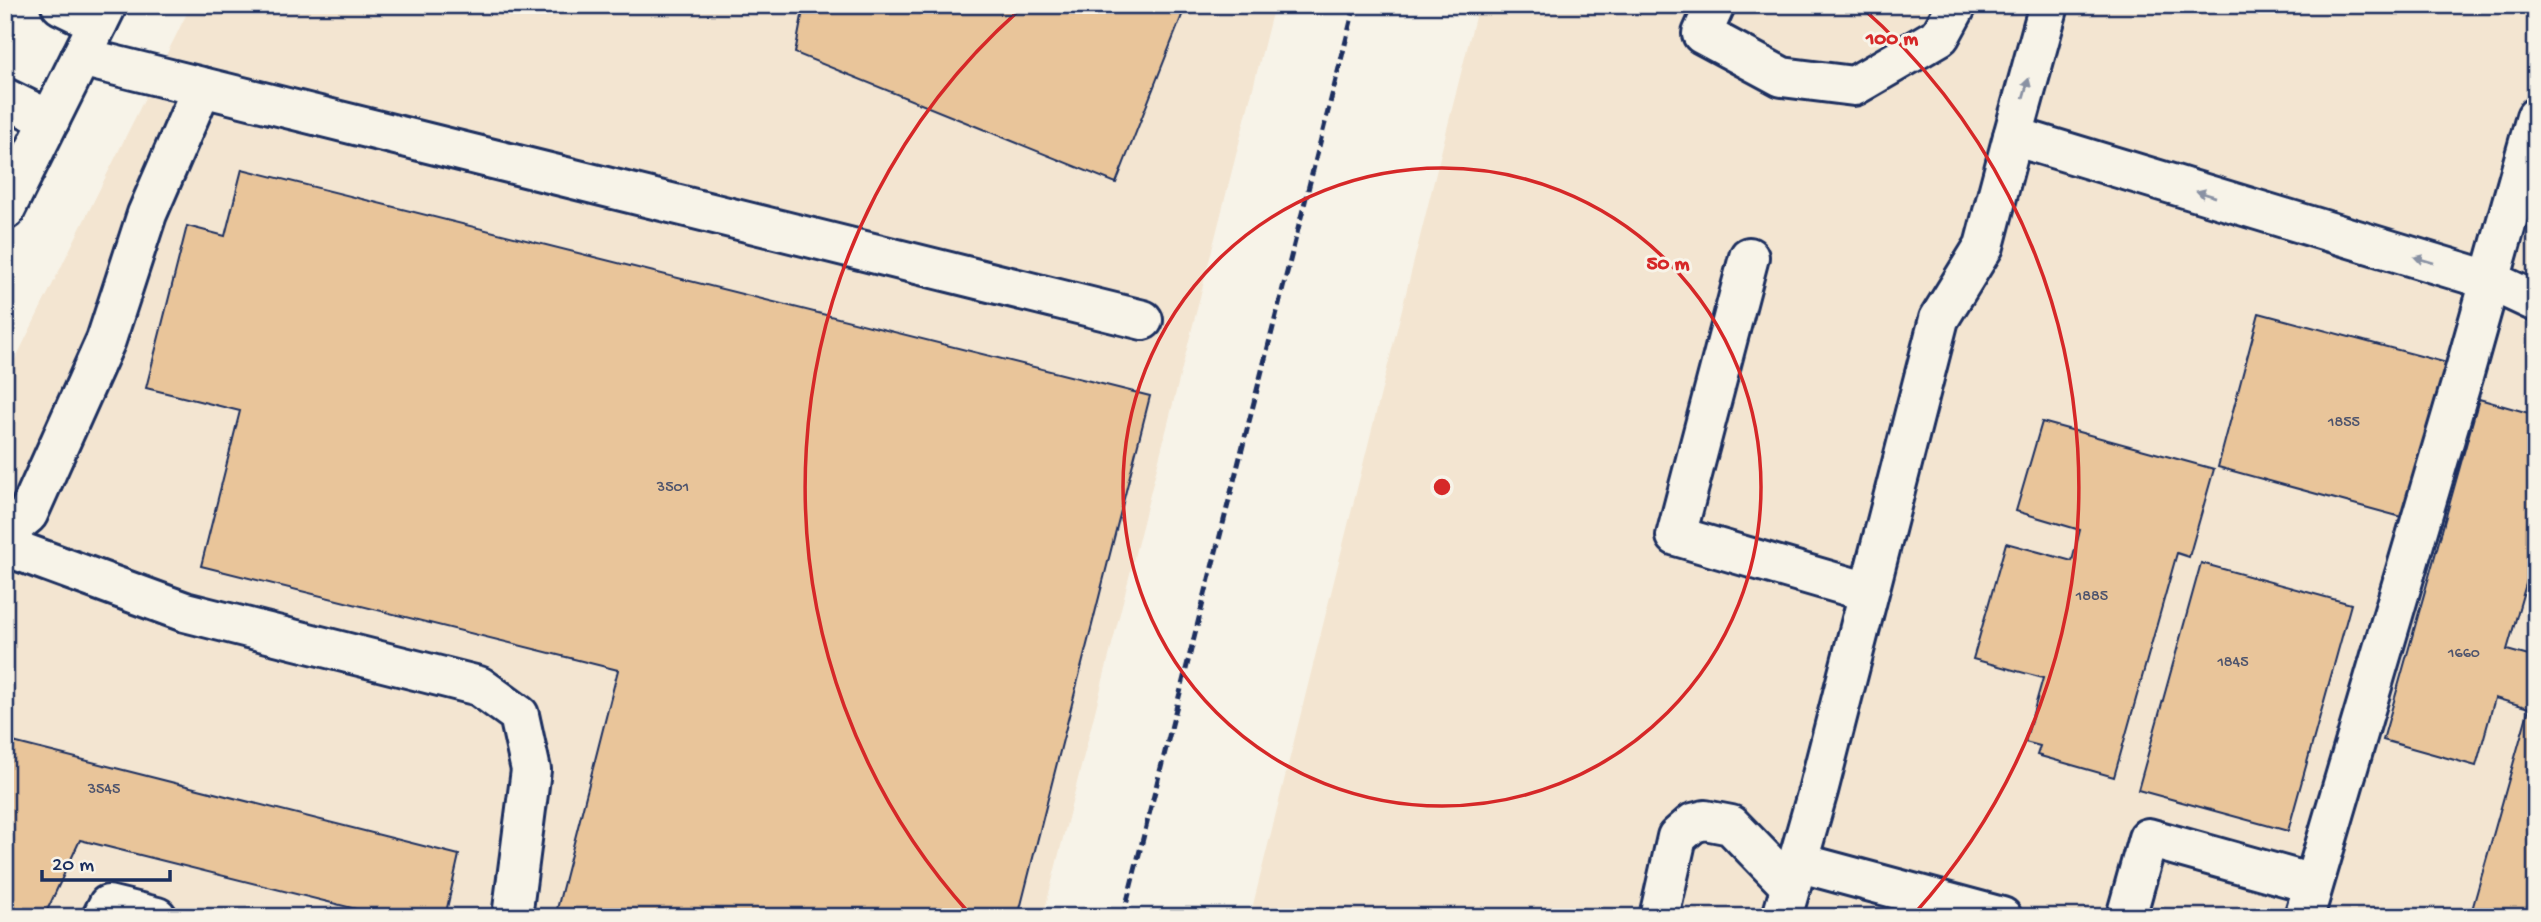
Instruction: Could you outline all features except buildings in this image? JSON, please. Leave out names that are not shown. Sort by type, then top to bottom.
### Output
[{"type":"street","points":[[5,210],[102,14],[61,5]]},
{"type":"street","points":[[1715,5],[1702,34],[1782,78],[1854,86],[1940,36],[1957,5]]},
{"type":"street","points":[[1790,888],[1818,791],[1938,319],[1984,246],[2049,5]]},
{"type":"street","points":[[81,57],[1143,320]]},
{"type":"street","points":[[5,533],[27,514],[106,340],[147,214],[202,87]]},
{"type":"street","points":[[5,98],[50,120]]},
{"type":"street","points":[[2126,917],[2148,838],[2309,901],[2536,117]]},
{"type":"street","points":[[2013,136],[2489,280],[2536,302]]},
{"type":"street","points":[[1749,257],[1676,536],[1868,592]]},
{"type":"street","points":[[5,546],[185,612],[479,686],[519,716],[531,770],[512,917]]},
{"type":"street","points":[[1659,917],[1677,837],[1693,823],[1705,820],[1731,825],[1790,888],[2002,917]]},
{"type":"street","points":[[102,917],[108,905],[157,917]]},
{"type":"shaded area","points":[[191,5],[1274,5],[1043,917],[5,917],[5,380]]},
{"type":"shaded area","points":[[1478,5],[2536,5],[2536,917],[1250,917]]},
{"type":"railway","points":[[1123,917],[1355,5]]}]
